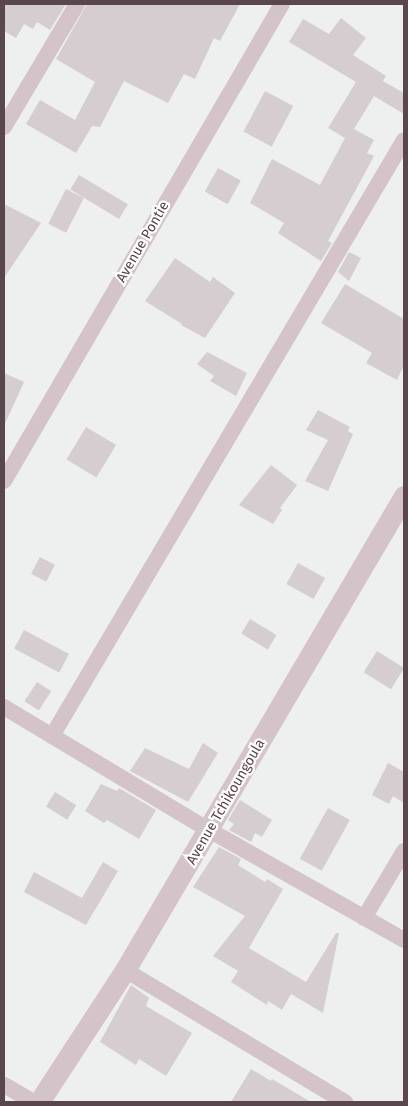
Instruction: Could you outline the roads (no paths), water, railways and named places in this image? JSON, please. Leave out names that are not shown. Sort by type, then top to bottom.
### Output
[{"type":"street","points":[[4,126],[77,4]]},
{"type":"street","name":"Avenue Pontie","points":[[4,481],[282,4]]},
{"type":"street","points":[[52,736],[404,140]]},
{"type":"street","name":"Avenue Tchikoungoula","points":[[39,1102],[125,970],[404,496]]},
{"type":"street","points":[[4,707],[209,830],[404,940]]},
{"type":"street","points":[[364,918],[404,851]]},
{"type":"street","points":[[125,970],[345,1102]]},
{"type":"street","points":[[4,1085],[34,1102]]}]
